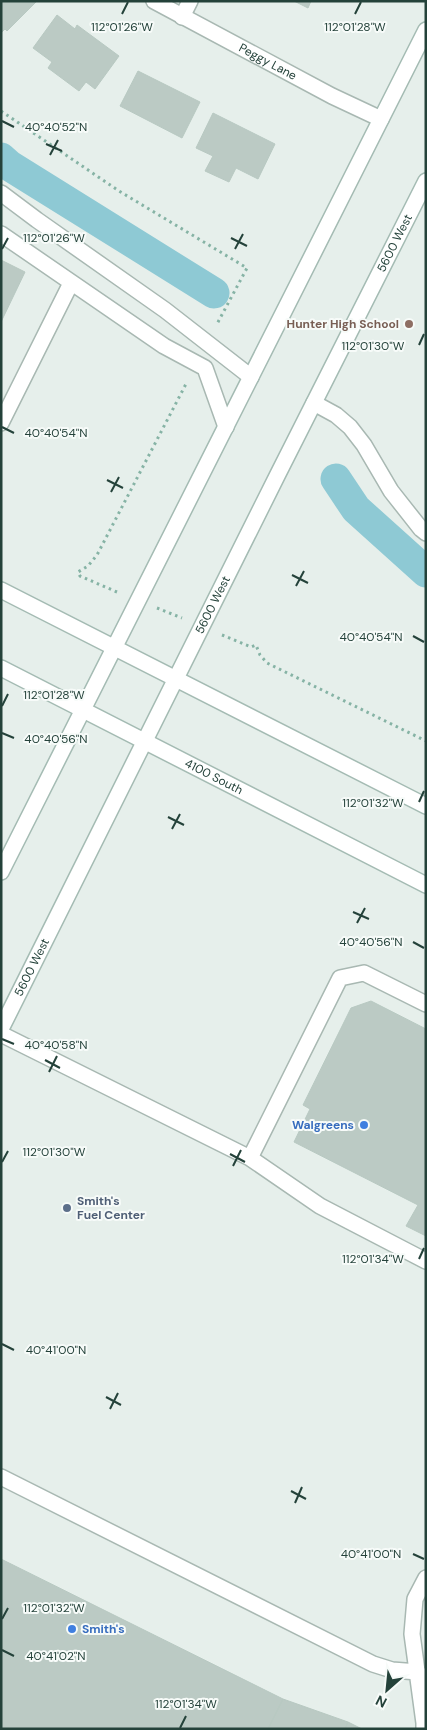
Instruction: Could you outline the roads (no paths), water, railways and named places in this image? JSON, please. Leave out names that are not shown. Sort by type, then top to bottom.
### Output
[{"type":"main road","name":"Peggy Lane","points":[[154,1],[381,119]]},
{"type":"main road","points":[[182,17],[190,1]]},
{"type":"main road","points":[[1,872],[426,30]]},
{"type":"main road","name":"5600 West","points":[[1,1029],[426,181]]},
{"type":"main road","points":[[1,193],[208,342],[251,377]]},
{"type":"main road","points":[[1,234],[45,262],[71,283],[164,346],[205,368],[226,427]]},
{"type":"main road","points":[[1,423],[71,283]]},
{"type":"main road","points":[[314,403],[336,415],[350,427],[364,445],[391,491],[426,533]]},
{"type":"main road","points":[[1,590],[426,806]]},
{"type":"main road","name":"4100 South","points":[[1,668],[426,885]]},
{"type":"main road","points":[[250,1158],[340,978],[364,973],[426,1004]]},
{"type":"main road","points":[[1,1034],[250,1158],[320,1206],[426,1261]]},
{"type":"main road","points":[[1,1477],[373,1664],[392,1670],[418,1672]]},
{"type":"main road","points":[[424,1729],[412,1634],[415,1599],[426,1578]]},
{"type":"waterway","points":[[1,158],[10,166],[214,293]]},
{"type":"waterway","points":[[336,479],[356,509],[426,572]]},
{"type":"place","name":"Hunter High School","points":[[409,324]]},
{"type":"place","name":"Walgreens","points":[[364,1125]]},
{"type":"place","name":"Smith's Fuel Center","points":[[67,1208]]},
{"type":"place","name":"Smith's","points":[[72,1629]]}]
